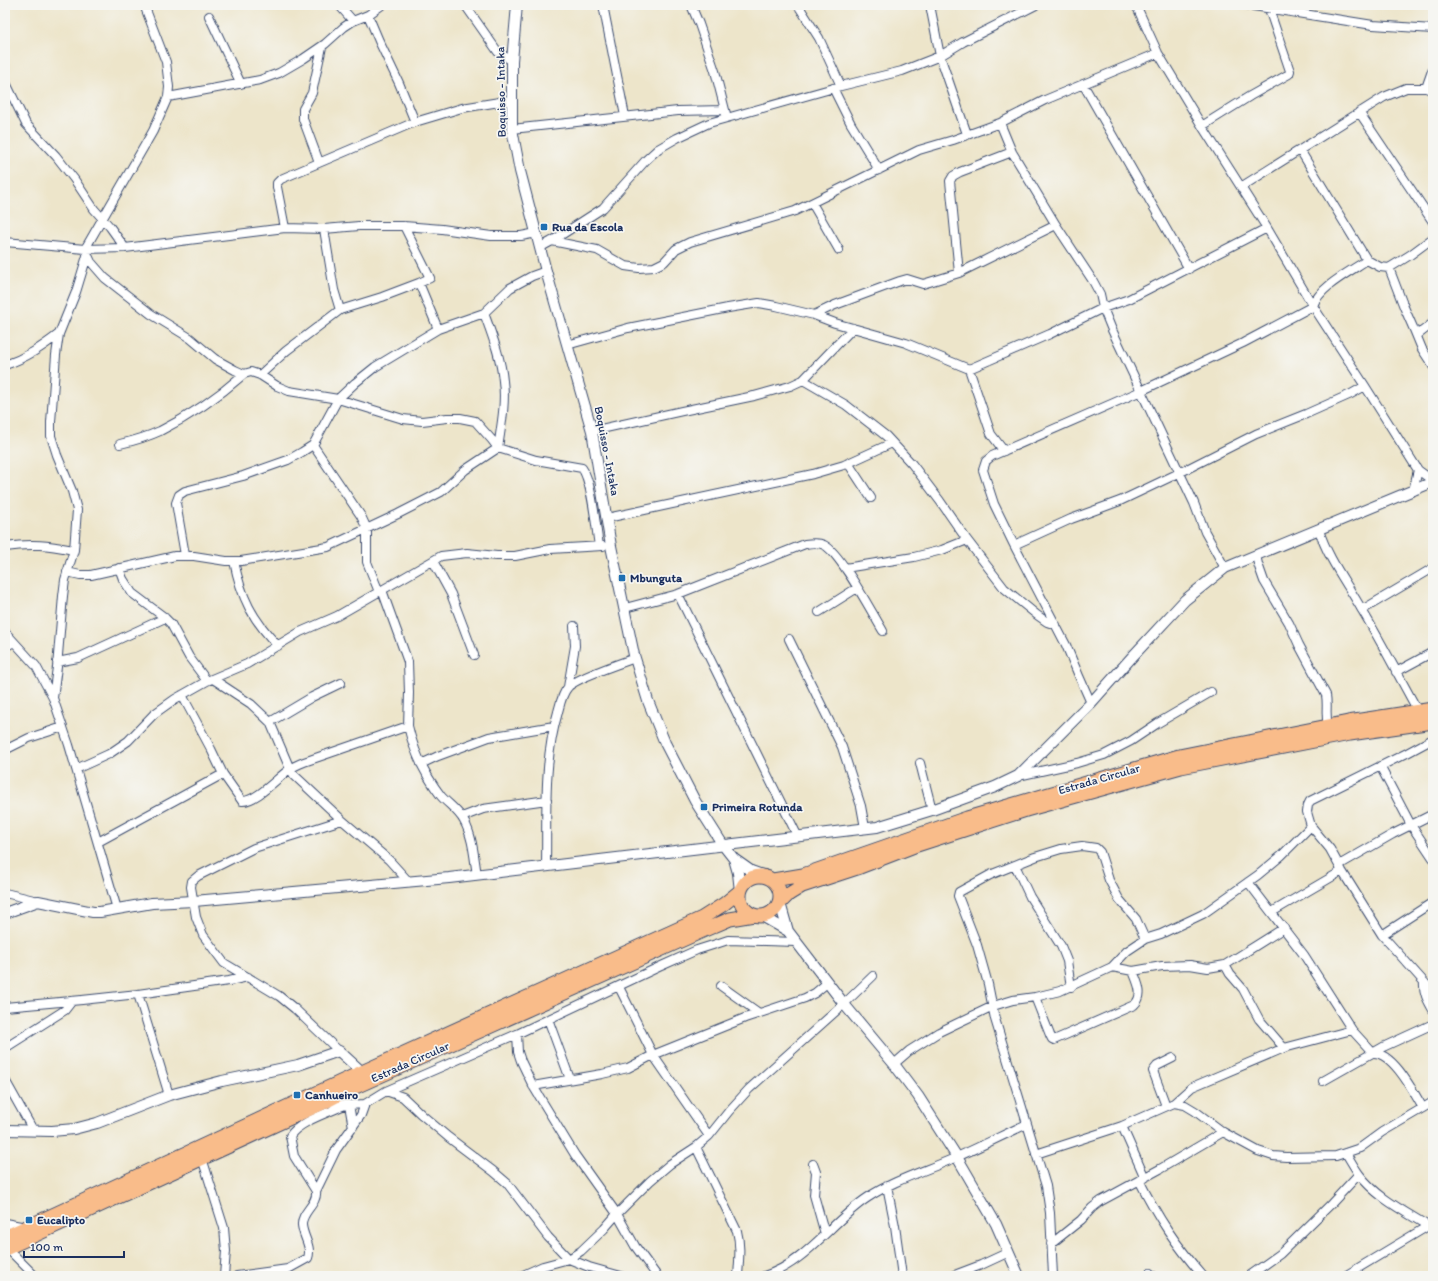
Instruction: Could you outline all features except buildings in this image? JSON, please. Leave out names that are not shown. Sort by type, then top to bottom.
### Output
[{"type":"main road","name":"Estrada Circular","points":[[771,879],[802,875],[920,833],[983,813],[1179,756],[1328,726],[1433,709]]},
{"type":"main road","name":"Estrada Circular","points":[[780,903],[789,894],[802,886],[860,867],[917,845],[1040,806],[1181,767],[1350,734],[1433,722]]},
{"type":"main road","points":[[762,876],[771,879],[779,888],[781,898],[780,903],[773,912],[758,916],[744,908],[741,903],[740,891],[749,880],[762,876]]},
{"type":"main road","name":"Estrada Circular","points":[[6,1245],[27,1227],[362,1072],[702,918],[724,904],[740,891]]},
{"type":"main road","name":"Estrada Circular","points":[[6,1245],[202,1158],[713,926],[730,919],[758,916]]},
{"type":"street","points":[[53,698],[58,662],[63,596],[67,572],[74,550],[77,510],[72,491],[57,455],[52,436],[51,422],[56,355],[59,334],[76,292],[86,253],[94,232],[103,219],[153,131],[168,97],[170,87],[166,62],[146,10],[146,5]]},
{"type":"street","points":[[339,5],[353,21]]},
{"type":"street","points":[[168,97],[260,80],[279,73],[322,46],[353,21],[368,15],[382,5]]},
{"type":"street","points":[[465,5],[498,52],[512,61]]},
{"type":"street","name":"Boquisso - Intaka","points":[[517,5],[512,61],[512,129],[520,171],[541,247],[546,271],[592,431],[611,546],[635,658],[648,700],[665,743],[695,801],[723,845],[734,859]]},
{"type":"street","points":[[603,5],[625,116]]},
{"type":"street","points":[[691,5],[715,70],[726,114]]},
{"type":"street","points":[[798,5],[819,38],[851,124],[879,170]]},
{"type":"street","points":[[930,5],[940,56],[967,134]]},
{"type":"street","points":[[541,247],[603,208],[646,160],[658,149],[726,114],[902,71],[940,56],[963,42],[1036,5]]},
{"type":"street","points":[[1018,776],[1091,703],[1184,600],[1225,568],[1433,482],[1418,470],[1313,306],[1267,228],[1202,126],[1158,53],[1136,5]]},
{"type":"street","points":[[1247,5],[1269,7],[1373,25],[1433,29]]},
{"type":"street","points":[[1202,126],[1250,96],[1290,74],[1269,7]]},
{"type":"street","points":[[368,15],[415,122]]},
{"type":"street","points":[[209,16],[241,84]]},
{"type":"street","points":[[319,162],[303,119],[303,109],[312,93],[322,46]]},
{"type":"street","points":[[552,241],[597,250],[625,266],[639,268],[654,267],[664,262],[676,249],[690,242],[795,211],[919,150],[953,140],[1000,123],[1046,100],[1158,53]]},
{"type":"street","points":[[1241,187],[1384,97],[1406,88],[1430,89],[1433,68]]},
{"type":"street","points":[[5,81],[26,124],[56,156],[125,248]]},
{"type":"street","points":[[1083,84],[1189,268]]},
{"type":"street","points":[[285,228],[277,187],[277,183],[281,179],[415,122],[462,108],[512,100]]},
{"type":"street","points":[[512,129],[678,111],[726,114]]},
{"type":"street","points":[[1359,112],[1433,222]]},
{"type":"street","points":[[1000,123],[1012,152],[1100,294],[1103,308],[1112,330],[1194,503],[1207,537],[1225,568]]},
{"type":"street","points":[[1300,150],[1367,260],[1380,267],[1389,268],[1433,238]]},
{"type":"street","points":[[959,273],[950,182],[953,176],[960,172],[1012,152]]},
{"type":"street","points":[[812,203],[839,250]]},
{"type":"street","points":[[814,315],[835,305],[900,281],[907,279],[923,284],[959,273],[1056,225]]},
{"type":"street","points":[[5,242],[86,253],[285,228],[324,229],[359,226],[404,226],[442,229],[491,236],[521,236],[537,233]]},
{"type":"street","points":[[260,374],[340,310],[382,297],[430,278],[430,275],[404,226]]},
{"type":"street","points":[[567,345],[628,328],[759,303],[814,315],[906,343],[969,369],[1050,334],[1103,308],[1129,299],[1267,228]]},
{"type":"street","points":[[324,229],[334,290],[340,310]]},
{"type":"street","points":[[86,253],[104,278],[151,314],[190,338],[214,359],[244,374]]},
{"type":"street","points":[[1091,703],[1066,645],[994,504],[983,470],[986,461],[1004,450],[1141,391],[1243,343],[1313,306],[1319,295],[1324,290],[1367,260]]},
{"type":"street","points":[[1389,268],[1422,349],[1433,366]]},
{"type":"street","points":[[185,555],[176,503],[179,495],[185,490],[244,476],[288,460],[313,445],[338,399],[355,383],[376,367],[438,330],[484,313],[510,288],[532,276],[546,271]]},
{"type":"street","points":[[419,283],[438,330]]},
{"type":"street","points":[[67,572],[80,575],[92,574],[156,559],[185,555],[226,561],[241,561],[328,547],[441,492],[465,470],[498,448],[504,396],[503,381],[500,362],[484,313]]},
{"type":"street","points":[[1415,332],[1420,333],[1433,323]]},
{"type":"street","points":[[592,431],[754,396],[790,386],[804,380],[853,328]]},
{"type":"street","points":[[5,365],[25,357],[42,347],[59,334]]},
{"type":"street","points":[[42,347],[56,355]]},
{"type":"street","points":[[969,369],[991,434],[1004,450]]},
{"type":"street","points":[[120,444],[160,432],[183,419],[230,386],[244,374],[251,372],[260,374],[277,386],[289,391],[338,399],[403,419],[422,421],[454,418],[475,421],[498,448],[536,460],[582,468],[585,472],[591,494],[599,546]]},
{"type":"street","points":[[804,380],[846,405],[869,422],[892,443],[912,464],[1004,588],[1037,615],[1047,622],[1056,625]]},
{"type":"street","points":[[1014,545],[1071,519],[1120,501],[1179,474],[1256,434],[1306,414],[1351,394],[1365,386]]},
{"type":"street","points":[[607,518],[813,474],[848,463],[892,443]]},
{"type":"street","points":[[313,445],[361,516],[367,528],[367,562],[381,591],[408,662],[410,693],[408,726],[412,740],[428,778],[439,793],[462,817],[470,834],[477,875]]},
{"type":"street","points":[[848,463],[871,498]]},
{"type":"street","points":[[1413,491],[1418,470]]},
{"type":"street","points":[[1319,530],[1332,559],[1418,711]]},
{"type":"street","points":[[845,568],[942,550],[967,540]]},
{"type":"street","points":[[625,608],[678,594],[805,544],[818,543],[831,550],[845,568],[883,631]]},
{"type":"street","points":[[5,547],[33,544],[74,550]]},
{"type":"street","points":[[76,769],[109,754],[128,741],[162,707],[210,680],[247,664],[300,632],[337,616],[441,556],[467,553],[516,556],[550,549],[611,546]]},
{"type":"street","points":[[1256,556],[1264,581],[1289,623],[1326,694],[1327,703],[1325,714],[1328,726]]},
{"type":"street","points":[[234,560],[240,585],[253,615],[265,632],[278,646]]},
{"type":"street","points":[[433,561],[451,594],[474,655]]},
{"type":"street","points":[[119,568],[123,579],[132,593],[171,624],[189,657],[210,680],[251,704],[270,722],[290,769],[301,782],[342,820],[389,860],[408,882]]},
{"type":"street","points":[[1362,610],[1433,568]]},
{"type":"street","points":[[819,612],[857,588]]},
{"type":"street","points":[[678,594],[798,837]]},
{"type":"street","points":[[58,662],[86,656],[108,644],[165,618]]},
{"type":"street","points":[[546,866],[548,758],[561,700],[568,687],[575,646],[574,626]]},
{"type":"street","points":[[5,632],[36,666],[53,698],[76,769],[117,909]]},
{"type":"street","points":[[789,639],[842,747],[861,806],[865,828]]},
{"type":"street","points":[[5,647],[14,642]]},
{"type":"street","points":[[1396,672],[1433,652]]},
{"type":"street","points":[[568,687],[579,680],[635,658]]},
{"type":"street","points":[[270,722],[341,682]]},
{"type":"street","points":[[5,893],[93,912],[152,903],[194,901],[477,875],[877,827],[932,810],[995,787],[1018,776],[1077,763],[1104,755],[1131,742],[1158,722],[1211,692]]},
{"type":"street","points":[[182,696],[223,774],[239,798],[242,801],[247,802],[290,769],[316,757],[369,741],[408,726]]},
{"type":"street","points":[[421,764],[450,751],[489,737],[554,726]]},
{"type":"street","points":[[5,750],[29,738],[63,727]]},
{"type":"street","points":[[1433,739],[1310,801],[1307,812],[1311,826],[1330,849],[1382,935],[1433,992]]},
{"type":"street","points":[[920,763],[932,810]]},
{"type":"street","points":[[1380,766],[1411,825],[1433,858]]},
{"type":"street","points":[[98,842],[223,774]]},
{"type":"street","points":[[462,817],[483,809],[547,800]]},
{"type":"street","points":[[1272,912],[1411,825],[1433,814]]},
{"type":"street","points":[[342,820],[254,848],[198,876],[192,881],[191,887],[196,917],[203,935],[224,963],[248,976],[285,1000],[362,1072]]},
{"type":"street","points":[[894,1064],[909,1051],[939,1032],[993,1006],[1013,1000],[1060,991],[1112,967],[1127,951],[1144,939],[1161,934],[1203,914],[1281,856],[1311,826]]},
{"type":"street","points":[[1053,1276],[1049,1202],[1046,1186],[995,1019],[977,945],[958,896],[958,892],[990,875],[1016,864],[1061,849],[1082,846],[1096,848],[1100,852],[1112,886],[1119,899],[1136,919],[1144,939]]},
{"type":"street","points":[[734,859],[751,871],[771,879]]},
{"type":"street","points":[[734,859],[738,873],[740,891]]},
{"type":"street","points":[[1016,864],[1030,897],[1061,946],[1067,961],[1071,987]]},
{"type":"street","points":[[1248,882],[1308,961],[1352,1030],[1373,1053],[1378,1053],[1392,1063],[1403,1076],[1423,1108]]},
{"type":"street","points":[[5,913],[38,901]]},
{"type":"street","points":[[1382,935],[1433,902]]},
{"type":"street","points":[[780,903],[788,931],[827,983],[894,1064],[918,1096],[957,1157],[992,1218],[1019,1276]]},
{"type":"street","points":[[758,916],[788,931]]},
{"type":"street","points":[[1112,967],[1133,971],[1162,966],[1190,965],[1208,968],[1225,965],[1284,928]]},
{"type":"street","points":[[325,1102],[347,1105],[365,1104],[386,1092],[548,1020],[697,950],[728,940],[796,942]]},
{"type":"street","points":[[1225,965],[1230,974],[1243,989],[1264,1026],[1284,1048]]},
{"type":"street","points":[[1035,997],[1050,1035],[1054,1040],[1134,1005],[1138,1001],[1140,991],[1133,971]]},
{"type":"street","points":[[5,1007],[138,994],[229,981],[248,976]]},
{"type":"street","points":[[521,1276],[543,1266],[569,1259],[604,1229],[650,1181],[670,1164],[696,1147],[709,1136],[728,1111],[749,1089],[873,976]]},
{"type":"street","points":[[1424,982],[1423,987],[1426,997],[1433,1010]]},
{"type":"street","points":[[533,1086],[628,1068],[653,1055],[758,1013],[805,998],[815,993],[827,983]]},
{"type":"street","points":[[722,986],[758,1013]]},
{"type":"street","points":[[619,987],[653,1055],[709,1136]]},
{"type":"street","points":[[138,994],[169,1095]]},
{"type":"street","points":[[5,1048],[65,1010],[72,1001]]},
{"type":"street","points":[[548,1020],[570,1079]]},
{"type":"street","points":[[1323,1081],[1373,1053],[1433,1024]]},
{"type":"street","points":[[1036,1154],[1122,1126],[1174,1103],[1192,1088],[1284,1048],[1352,1030]]},
{"type":"street","points":[[517,1034],[518,1052],[533,1086],[575,1155],[617,1214],[635,1246],[657,1276]]},
{"type":"street","points":[[5,1130],[52,1131],[74,1129],[97,1123],[169,1095],[222,1081],[298,1065],[339,1051]]},
{"type":"street","points":[[1166,1106],[1153,1071],[1157,1066],[1173,1058]]},
{"type":"street","points":[[5,1080],[34,1130]]},
{"type":"street","points":[[402,1085],[403,1097]]},
{"type":"street","points":[[386,1092],[403,1097],[443,1133],[507,1183],[548,1237],[569,1259],[589,1267],[621,1276]]},
{"type":"street","points":[[1174,1103],[1185,1106],[1194,1111],[1222,1132],[1258,1151],[1273,1156],[1286,1157],[1336,1156],[1360,1148],[1382,1132],[1433,1102]]},
{"type":"street","points":[[237,1276],[287,1273],[308,1258],[309,1247],[302,1225],[303,1218],[317,1195],[316,1191],[336,1150],[353,1127],[365,1104]]},
{"type":"street","points":[[347,1105],[353,1127]]},
{"type":"street","points":[[316,1191],[294,1156],[290,1136],[292,1131],[303,1124],[347,1105]]},
{"type":"street","points":[[764,1276],[776,1272],[790,1264],[867,1198],[887,1186],[957,1157],[1027,1124]]},
{"type":"street","points":[[1122,1126],[1152,1206],[1170,1236],[1203,1276]]},
{"type":"street","points":[[1051,1244],[1081,1220],[1101,1201],[1222,1132]]},
{"type":"street","points":[[696,1147],[736,1231],[739,1241],[740,1255],[738,1276]]},
{"type":"street","points":[[1345,1276],[1430,1227],[1395,1206],[1376,1191],[1359,1174],[1346,1153]]},
{"type":"street","points":[[202,1158],[224,1228],[226,1251],[224,1276]]},
{"type":"street","points":[[813,1164],[816,1172],[814,1195],[825,1234]]},
{"type":"street","points":[[1249,1276],[1280,1254],[1359,1174]]},
{"type":"street","points":[[887,1186],[902,1276]]},
{"type":"street","points":[[5,1223],[27,1227]]},
{"type":"street","points":[[6,1245],[35,1276]]},
{"type":"street","points":[[952,1276],[1009,1252]]},
{"type":"place","name":"Rua da Escola","points":[[544,227]]},
{"type":"place","name":"Mbunguta","points":[[622,578]]},
{"type":"place","name":"Primeira Rotunda","points":[[704,807]]},
{"type":"place","name":"Canhueiro","points":[[297,1095]]},
{"type":"place","name":"Eucalipto","points":[[29,1220]]}]
